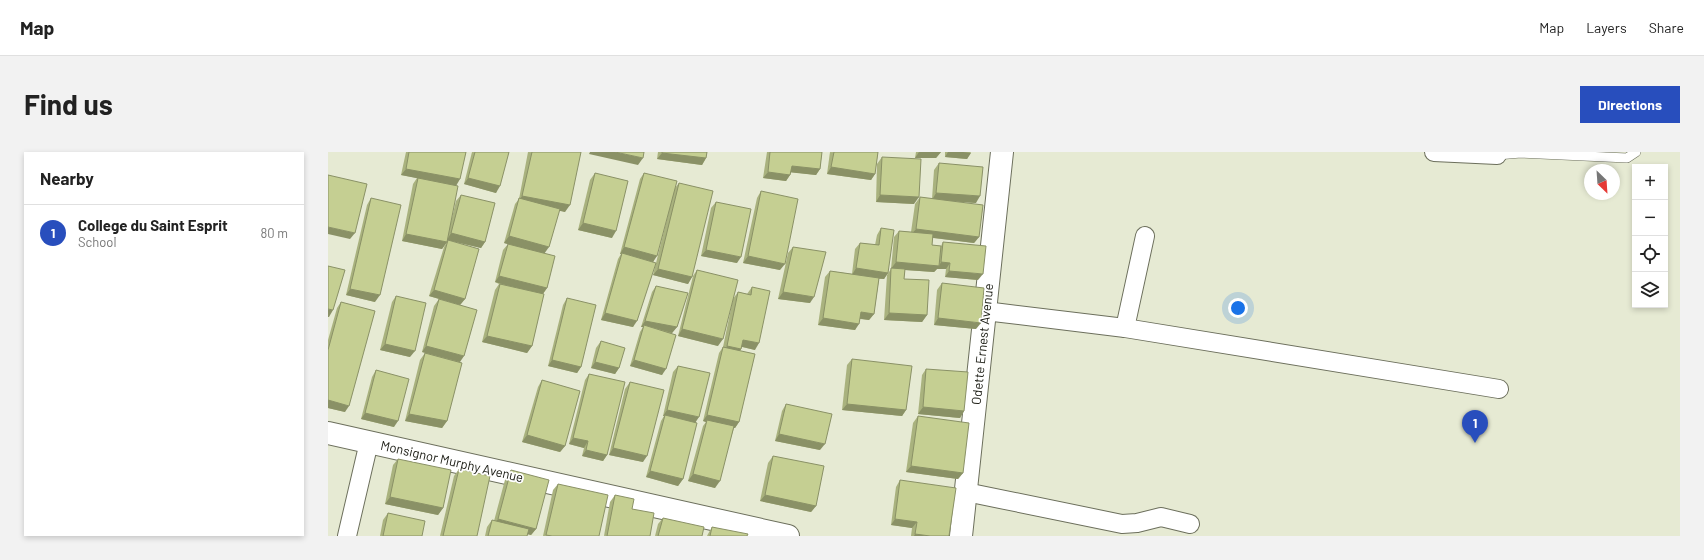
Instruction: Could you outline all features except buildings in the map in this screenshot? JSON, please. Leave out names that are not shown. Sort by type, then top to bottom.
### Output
[{"type":"street","name":"Odette Ernest Avenue","points":[[961,536],[1002,152]]},
{"type":"street","points":[[1434,152],[1497,156]]},
{"type":"street","points":[[1125,328],[1145,236]]},
{"type":"street","points":[[985,311],[1125,328],[1499,389]]},
{"type":"street","name":"Monsignor Murphy Avenue","points":[[328,434],[788,536]]},
{"type":"street","points":[[347,536],[369,442]]},
{"type":"street","points":[[966,492],[1122,524],[1136,524],[1161,517],[1190,524]]},
{"type":"lane","points":[[1497,156],[1521,153],[1627,158],[1636,152]]},
{"type":"place","name":"College du Saint Esprit","points":[[1475,443]]}]
